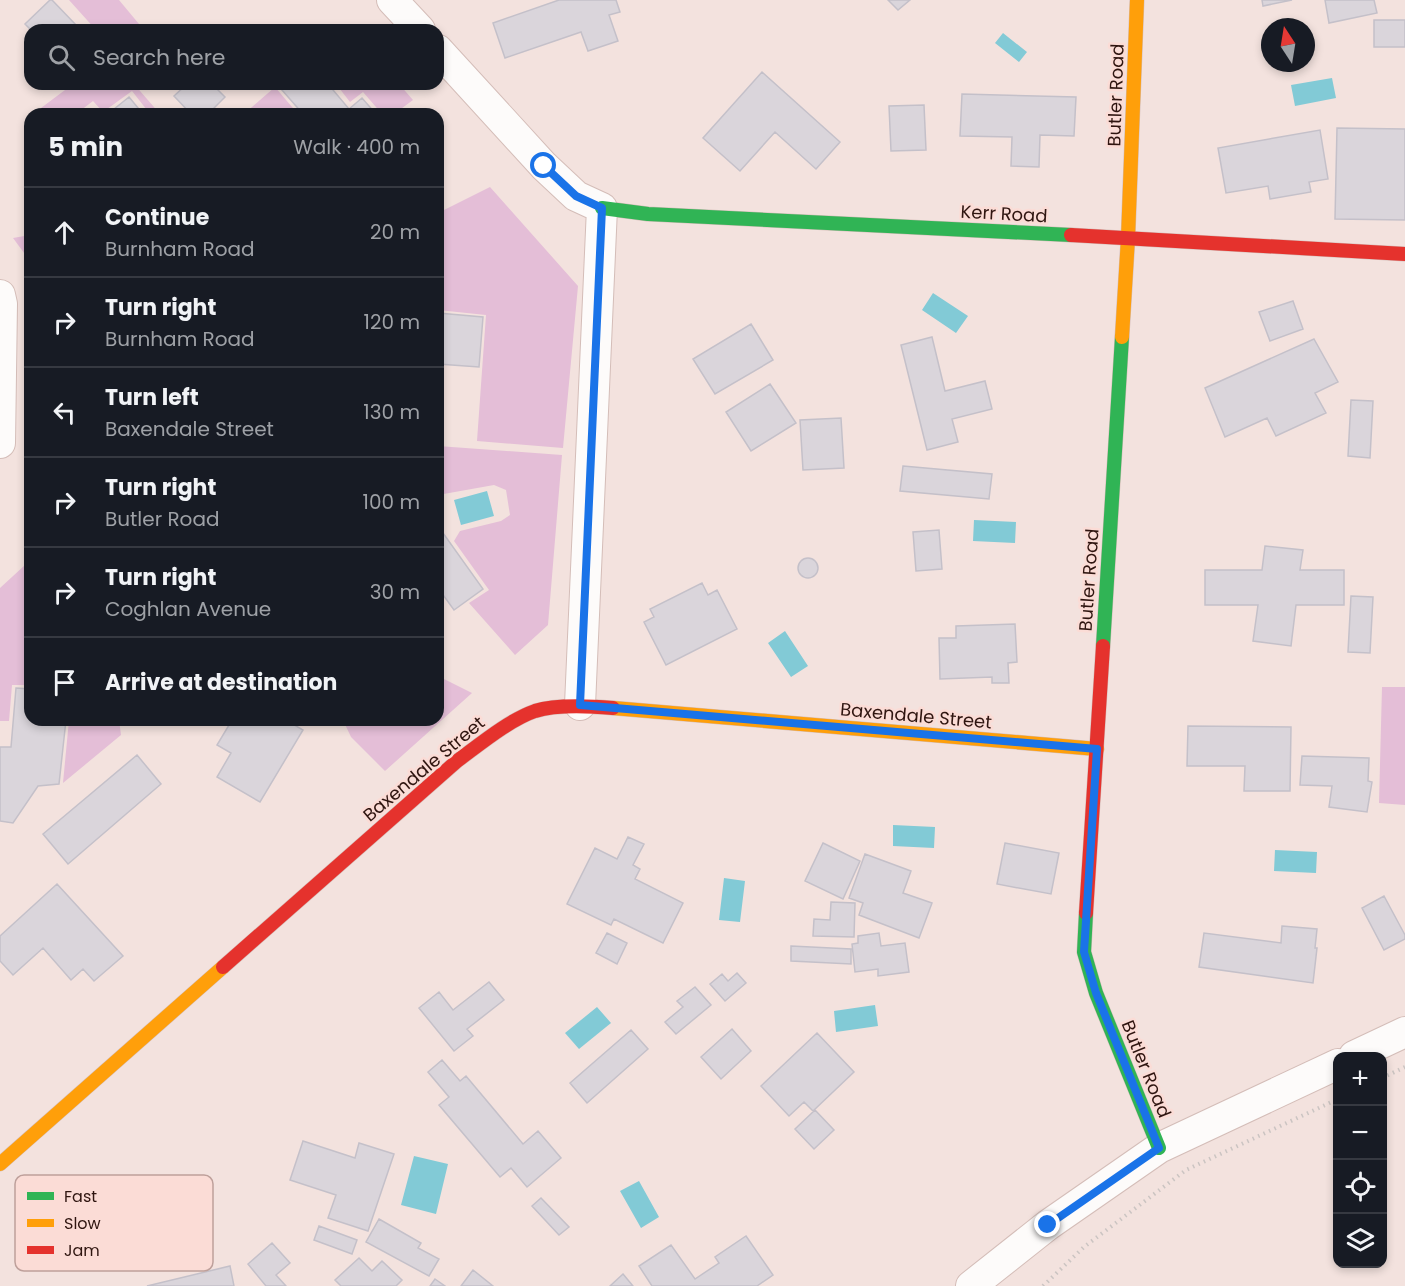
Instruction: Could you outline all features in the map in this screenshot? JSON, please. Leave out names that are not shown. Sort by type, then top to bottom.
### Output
[{"type":"street","points":[[392,0],[414,24]]},
{"type":"street","name":"Butler Road","points":[[1137,0],[1128,238],[1084,952],[1096,993],[1159,1148]]},
{"type":"street","points":[[444,57],[544,166],[576,196],[602,208],[580,705]]},
{"type":"street","name":"Kerr Road","points":[[602,208],[648,214],[1405,254]]},
{"type":"street","points":[[0,295],[2,304],[0,443]]},
{"type":"street","name":"Baxendale Street","points":[[0,1164],[457,761],[494,732],[535,711],[580,705],[1097,749]]},
{"type":"street","points":[[1362,1052],[1405,1032]]},
{"type":"street","points":[[970,1286],[1048,1225],[1159,1148],[1333,1066]]},
{"type":"path","points":[[1387,1075],[1405,1067]]},
{"type":"path","points":[[1043,1286],[1084,1247],[1186,1170],[1333,1101]]},
{"type":"shaded area","points":[[69,0],[119,0],[139,24],[91,24]]},
{"type":"shaded area","points":[[65,90],[139,90],[155,108],[145,108],[132,91],[109,108],[99,108],[93,101],[84,108],[41,108]]},
{"type":"shaded area","points":[[272,90],[278,90],[293,108],[251,108]]},
{"type":"shaded area","points":[[341,90],[404,90],[413,100],[402,108],[377,108],[363,92],[350,102]]},
{"type":"shaded area","points":[[490,187],[578,286],[563,448],[477,441],[486,315],[444,311],[444,210]]},
{"type":"shaded area","points":[[24,236],[24,253],[13,238]]},
{"type":"shaded area","points":[[444,446],[562,455],[548,625],[515,655],[469,603],[489,590],[454,541],[460,531],[501,521],[510,515],[506,490],[494,485],[444,494]]},
{"type":"shaded area","points":[[24,566],[24,685],[12,685],[9,721],[0,721],[0,588]]},
{"type":"shaded area","points":[[444,679],[472,693],[444,718]]},
{"type":"shaded area","points":[[1382,687],[1405,687],[1405,805],[1379,803]]},
{"type":"shaded area","points":[[68,726],[120,726],[121,735],[63,783]]},
{"type":"shaded area","points":[[346,726],[435,726],[385,771],[351,737]]},
{"type":"water","points":[[1003,33],[1027,52],[1019,62],[995,43]]},
{"type":"water","points":[[1332,78],[1336,98],[1295,106],[1291,85]]},
{"type":"water","points":[[933,293],[968,316],[956,333],[922,310]]},
{"type":"water","points":[[487,491],[494,516],[461,525],[454,500]]},
{"type":"water","points":[[974,520],[1016,522],[1015,543],[973,541]]},
{"type":"water","points":[[785,631],[808,666],[791,677],[768,643]]},
{"type":"water","points":[[893,825],[935,827],[934,848],[893,846]]},
{"type":"water","points":[[1275,850],[1317,852],[1316,873],[1274,871]]},
{"type":"water","points":[[724,878],[745,881],[740,922],[719,920]]},
{"type":"water","points":[[875,1005],[878,1026],[836,1032],[834,1011]]},
{"type":"water","points":[[597,1007],[611,1023],[579,1049],[565,1033]]},
{"type":"water","points":[[414,1156],[448,1164],[436,1214],[401,1205]]},
{"type":"water","points":[[639,1181],[659,1217],[641,1228],[620,1191]]},
{"type":"building","points":[[52,0],[75,24],[25,24]]},
{"type":"building","points":[[559,0],[616,0],[620,12],[609,15],[618,41],[588,51],[581,32],[505,58],[493,23]]},
{"type":"building","points":[[888,0],[910,0],[898,10]]},
{"type":"building","points":[[1262,0],[1292,0],[1263,6]]},
{"type":"building","points":[[1325,0],[1374,0],[1377,13],[1329,23]]},
{"type":"building","points":[[1374,20],[1405,20],[1405,47],[1374,47]]},
{"type":"building","points":[[762,72],[840,142],[816,169],[775,132],[740,171],[703,138]]},
{"type":"building","points":[[180,90],[218,90],[225,97],[214,108],[185,108],[174,96]]},
{"type":"building","points":[[282,90],[333,90],[348,108],[298,108]]},
{"type":"building","points":[[962,94],[1076,97],[1074,136],[1040,135],[1039,167],[1011,166],[1012,137],[960,136]]},
{"type":"building","points":[[129,97],[138,108],[115,108]]},
{"type":"building","points":[[362,98],[371,108],[350,108]]},
{"type":"building","points":[[924,105],[926,150],[891,151],[889,106]]},
{"type":"building","points":[[1337,128],[1405,129],[1405,220],[1335,219]]},
{"type":"building","points":[[1320,130],[1328,179],[1309,182],[1311,192],[1270,199],[1268,186],[1226,193],[1218,148]]},
{"type":"building","points":[[1293,301],[1303,329],[1270,341],[1259,312]]},
{"type":"building","points":[[444,314],[483,317],[479,367],[444,364]]},
{"type":"building","points":[[751,324],[773,360],[715,394],[693,359]]},
{"type":"building","points":[[932,337],[945,391],[985,381],[992,409],[952,419],[958,442],[927,450],[901,345]]},
{"type":"building","points":[[1314,339],[1338,382],[1315,393],[1326,413],[1276,436],[1267,418],[1225,437],[1205,388]]},
{"type":"building","points":[[770,384],[796,423],[751,451],[726,412]]},
{"type":"building","points":[[1351,400],[1373,401],[1370,458],[1348,456]]},
{"type":"building","points":[[841,418],[844,468],[803,470],[800,420]]},
{"type":"building","points":[[903,466],[992,474],[989,499],[900,491]]},
{"type":"building","points":[[939,530],[942,569],[916,571],[913,532]]},
{"type":"building","points":[[444,534],[483,589],[454,610],[444,596]]},
{"type":"building","points":[[1265,546],[1303,550],[1300,570],[1344,570],[1344,605],[1296,605],[1291,646],[1253,641],[1258,605],[1205,605],[1205,570],[1262,570]]},
{"type":"building","points":[[804,558],[812,558],[818,564],[818,572],[812,578],[804,578],[798,572],[798,564]]},
{"type":"building","points":[[702,583],[708,595],[717,590],[737,629],[666,665],[644,622],[654,617],[650,609]]},
{"type":"building","points":[[1351,596],[1373,597],[1370,653],[1348,652]]},
{"type":"building","points":[[1015,624],[1017,662],[1008,663],[1009,683],[992,683],[992,677],[940,679],[939,638],[956,638],[956,626]]},
{"type":"building","points":[[16,688],[24,689],[24,726],[65,726],[59,784],[38,786],[13,823],[0,821],[0,747],[11,747]]},
{"type":"building","points":[[228,726],[296,726],[303,730],[260,802],[217,777],[231,753],[217,745]]},
{"type":"building","points":[[1188,726],[1291,727],[1290,791],[1244,791],[1245,766],[1187,766]]},
{"type":"building","points":[[137,755],[161,784],[68,864],[43,834]]},
{"type":"building","points":[[1302,756],[1369,758],[1368,781],[1372,782],[1367,812],[1329,807],[1332,786],[1300,785]]},
{"type":"building","points":[[628,837],[644,844],[633,865],[640,869],[635,879],[683,903],[663,943],[614,919],[611,925],[567,904],[595,848],[617,859]]},
{"type":"building","points":[[823,843],[860,861],[843,899],[805,881]]},
{"type":"building","points":[[1005,843],[1059,853],[1051,894],[997,884]]},
{"type":"building","points":[[865,854],[911,871],[903,893],[932,903],[919,938],[859,915],[863,903],[849,898]]},
{"type":"building","points":[[57,884],[123,956],[94,981],[83,969],[71,980],[43,948],[13,975],[0,961],[0,936]]},
{"type":"building","points":[[1384,896],[1405,939],[1384,950],[1362,908]]},
{"type":"building","points":[[831,902],[855,903],[854,937],[813,936],[814,919],[830,920]]},
{"type":"building","points":[[1282,926],[1317,929],[1313,983],[1199,967],[1204,933],[1281,943]]},
{"type":"building","points":[[607,933],[627,943],[617,964],[596,953]]},
{"type":"building","points":[[879,933],[881,946],[905,943],[909,972],[878,976],[878,969],[855,972],[852,944],[858,943],[858,936]]},
{"type":"building","points":[[791,946],[851,949],[851,964],[791,961]]},
{"type":"building","points":[[737,973],[746,983],[725,1001],[710,984],[722,974],[728,981]]},
{"type":"building","points":[[489,982],[504,1000],[467,1029],[473,1036],[454,1051],[419,1008],[439,992],[453,1010]]},
{"type":"building","points":[[695,987],[711,1005],[676,1034],[665,1022],[683,1007],[677,1001]]},
{"type":"building","points":[[732,1029],[751,1051],[721,1079],[701,1057]]},
{"type":"building","points":[[631,1030],[648,1049],[587,1103],[570,1083]]},
{"type":"building","points":[[817,1033],[854,1072],[813,1111],[804,1102],[789,1116],[761,1086]]},
{"type":"building","points":[[442,1060],[460,1081],[466,1076],[523,1144],[538,1131],[561,1158],[527,1187],[511,1168],[500,1177],[439,1105],[449,1097],[428,1072]]},
{"type":"building","points":[[815,1110],[834,1130],[814,1149],[795,1129]]},
{"type":"building","points":[[303,1141],[355,1158],[359,1143],[394,1154],[368,1231],[328,1218],[336,1195],[290,1180]]},
{"type":"building","points":[[541,1198],[569,1227],[559,1235],[532,1206]]},
{"type":"building","points":[[379,1219],[421,1243],[418,1248],[439,1259],[429,1276],[366,1242]]},
{"type":"building","points":[[319,1226],[357,1240],[352,1254],[314,1240]]},
{"type":"building","points":[[746,1236],[773,1275],[757,1286],[652,1286],[639,1266],[671,1245],[695,1279],[719,1263],[715,1257]]},
{"type":"building","points":[[272,1243],[290,1263],[276,1275],[286,1286],[266,1286],[248,1264]]},
{"type":"building","points":[[359,1258],[372,1271],[382,1261],[402,1280],[396,1286],[341,1286],[335,1280]]},
{"type":"building","points":[[230,1266],[234,1286],[147,1286],[213,1271]]},
{"type":"building","points":[[473,1270],[493,1286],[461,1286]]},
{"type":"building","points":[[623,1274],[633,1286],[610,1286]]},
{"type":"building","points":[[435,1279],[445,1286],[430,1286]]},
{"type":"traffic: fast","points":[[602,208],[648,214],[1071,235]]},
{"type":"traffic: fast","points":[[1103,646],[1122,337]]},
{"type":"traffic: fast","points":[[1086,913],[1084,952],[1096,993],[1159,1148]]},
{"type":"traffic: slow","points":[[1122,337],[1137,0]]},
{"type":"traffic: slow","points":[[613,708],[1097,749]]},
{"type":"traffic: slow","points":[[0,1164],[223,967]]},
{"type":"traffic: jam","points":[[1071,235],[1405,254]]},
{"type":"traffic: jam","points":[[1086,913],[1103,646]]},
{"type":"traffic: jam","points":[[223,967],[457,761],[505,727],[525,715],[553,707],[613,708]]},
{"type":"route","points":[[544,166],[576,196],[602,208],[580,705],[1097,749],[1084,952],[1096,993],[1159,1148],[1048,1225]]}]
